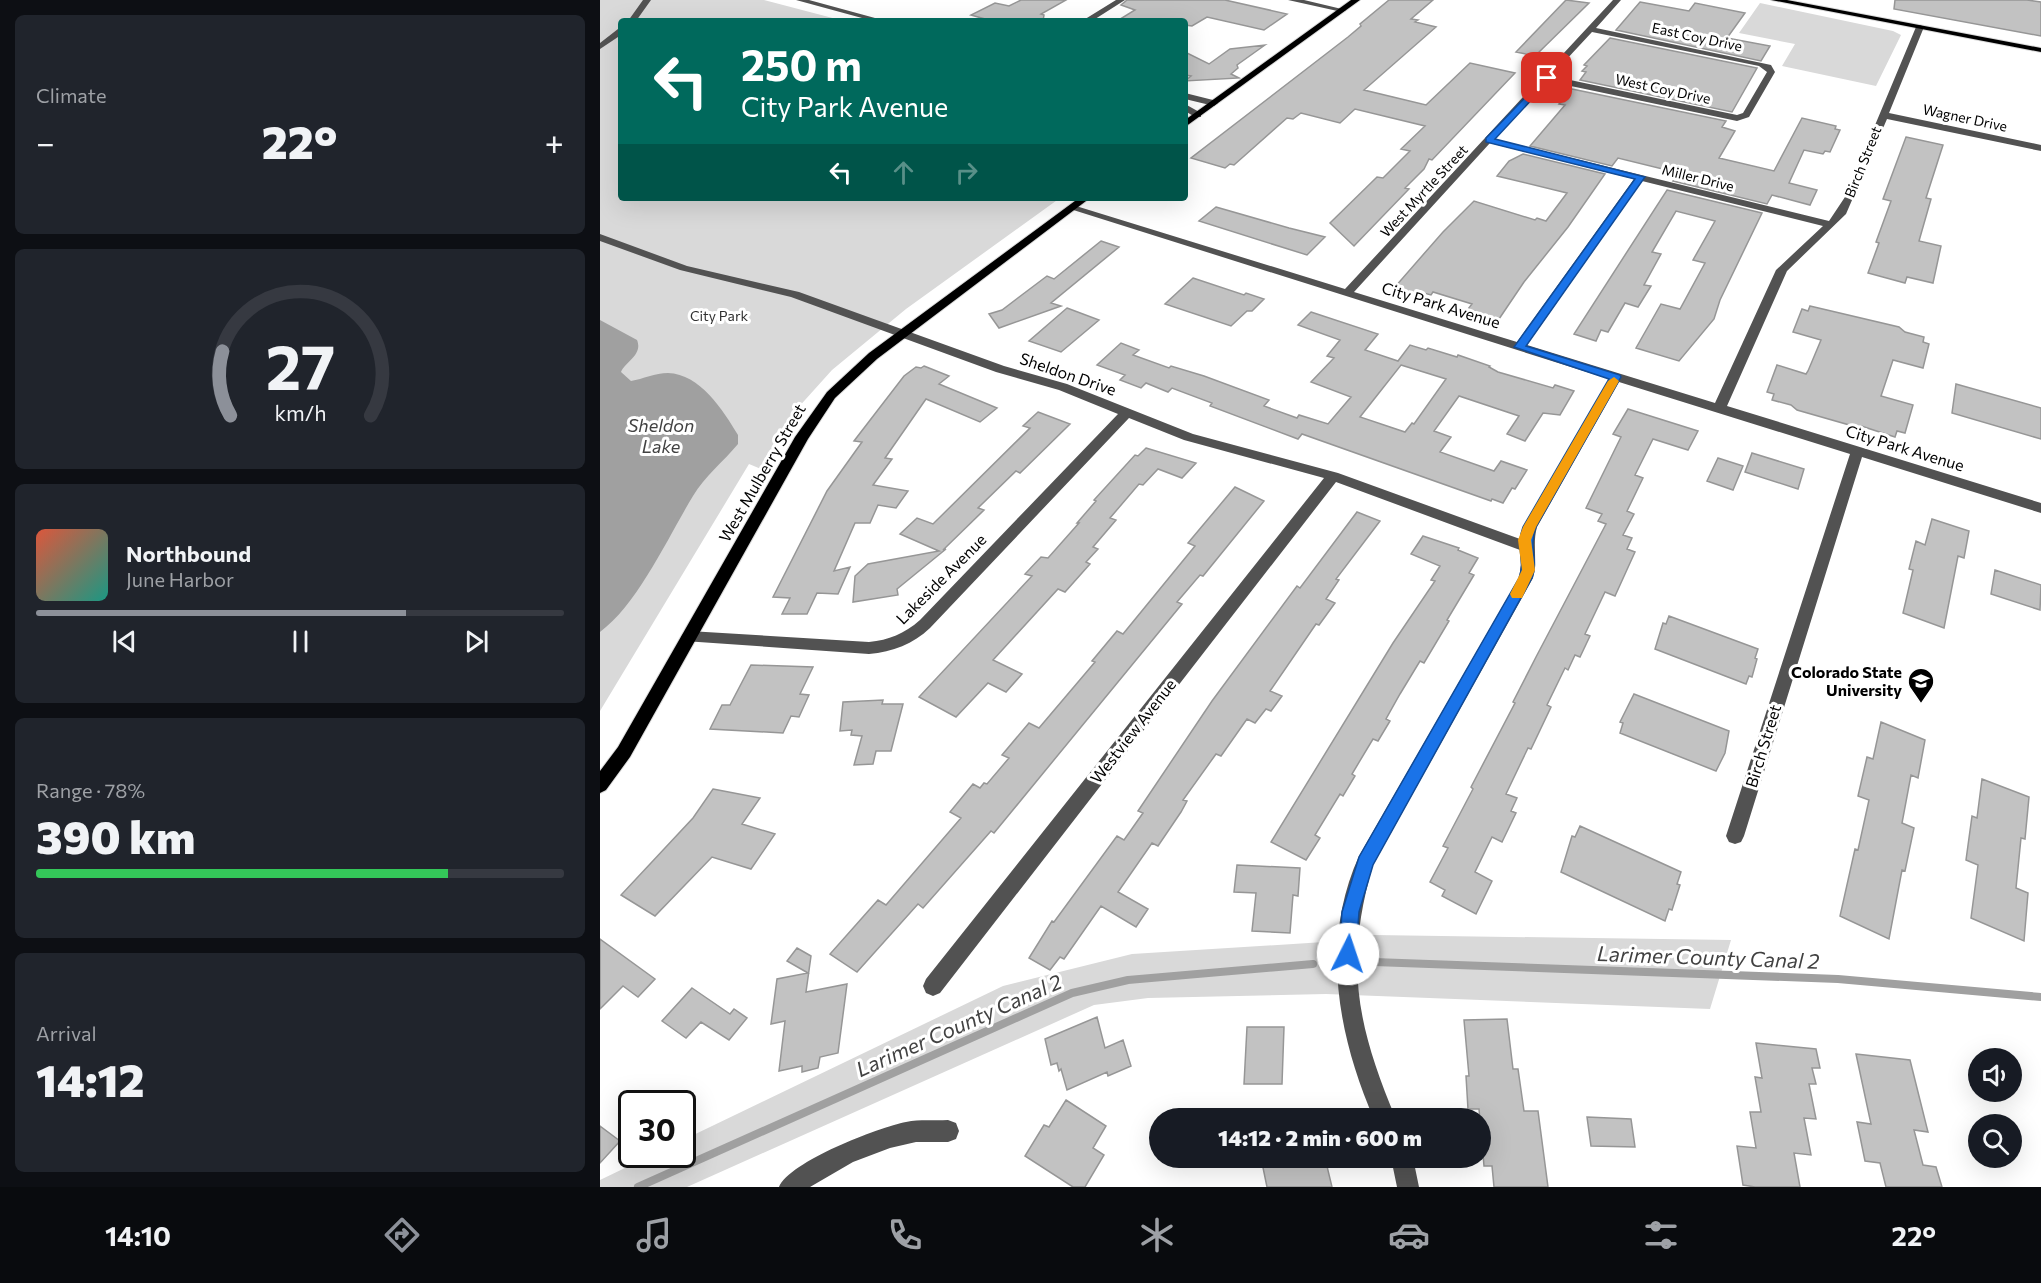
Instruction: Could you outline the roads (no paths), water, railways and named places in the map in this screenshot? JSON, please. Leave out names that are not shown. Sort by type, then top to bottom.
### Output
[{"type":"main road","points":[[1188,122],[1356,0]]},
{"type":"main road","points":[[1775,0],[2041,50]]},
{"type":"main road","name":"West Mulberry Street","points":[[600,785],[624,752],[815,416],[850,376],[903,333],[1081,201]]},
{"type":"street","points":[[634,18],[646,0]]},
{"type":"street","points":[[801,0],[870,18]]},
{"type":"street","points":[[822,6],[833,0]]},
{"type":"street","points":[[1091,18],[1121,0]]},
{"type":"street","points":[[1293,0],[1342,10]]},
{"type":"street","name":"West Myrtle Street","points":[[1347,293],[1617,0]]},
{"type":"street","name":"Birch Street","points":[[1719,409],[1782,270],[1831,225],[1841,214],[1850,197],[1920,27]]},
{"type":"street","name":"East Coy Drive","points":[[1591,29],[1765,65],[1771,72],[1760,92]]},
{"type":"street","points":[[600,47],[618,33]]},
{"type":"street","name":"West Coy Drive","points":[[1547,78],[1733,118],[1746,115],[1760,92]]},
{"type":"street","points":[[1188,97],[1214,103]]},
{"type":"street","points":[[1188,109],[1198,115]]},
{"type":"street","name":"Wagner Drive","points":[[1883,115],[2041,147]]},
{"type":"street","name":"Miller Drive","points":[[1489,140],[1831,225]]},
{"type":"street","points":[[1519,347],[1641,177]]},
{"type":"street","name":"City Park Avenue","points":[[1072,208],[2041,508]]},
{"type":"street","name":"Sheldon Drive","points":[[600,237],[684,268],[795,294],[1000,369],[1063,387],[1189,437],[1333,476],[1525,546]]},
{"type":"street","points":[[1380,1108],[1366,1075],[1351,1020],[1347,967],[1351,912],[1365,862],[1526,578],[1529,570],[1525,540],[1530,527],[1616,377]]},
{"type":"street","name":"Lakeside Avenue","points":[[689,637],[869,648],[890,645],[909,637],[925,624],[1127,412]]},
{"type":"street","name":"Birch Street","points":[[1735,836],[1857,450]]},
{"type":"street","name":"Westview Avenue","points":[[933,986],[1333,476]]},
{"type":"street","points":[[790,1187],[814,1171],[875,1143],[906,1133],[948,1131]]},
{"type":"street","points":[[1404,1168],[1408,1187]]},
{"type":"water","name":"Sheldon Lake","points":[[600,320],[637,340],[636,354],[621,372],[631,381],[668,373],[690,380],[700,386],[718,405],[738,435],[738,444],[698,489],[627,605],[600,632]]},
{"type":"waterway","name":"Larimer County Canal 2","points":[[1374,962],[1838,979],[2041,997]]},
{"type":"waterway","name":"Larimer County Canal 2","points":[[638,1187],[1072,993],[1128,980],[1313,964]]},
{"type":"place","name":"Colorado State University","points":[[1921,704]]},
{"type":"park label","name":"City Park","points":[[719,316]]}]
